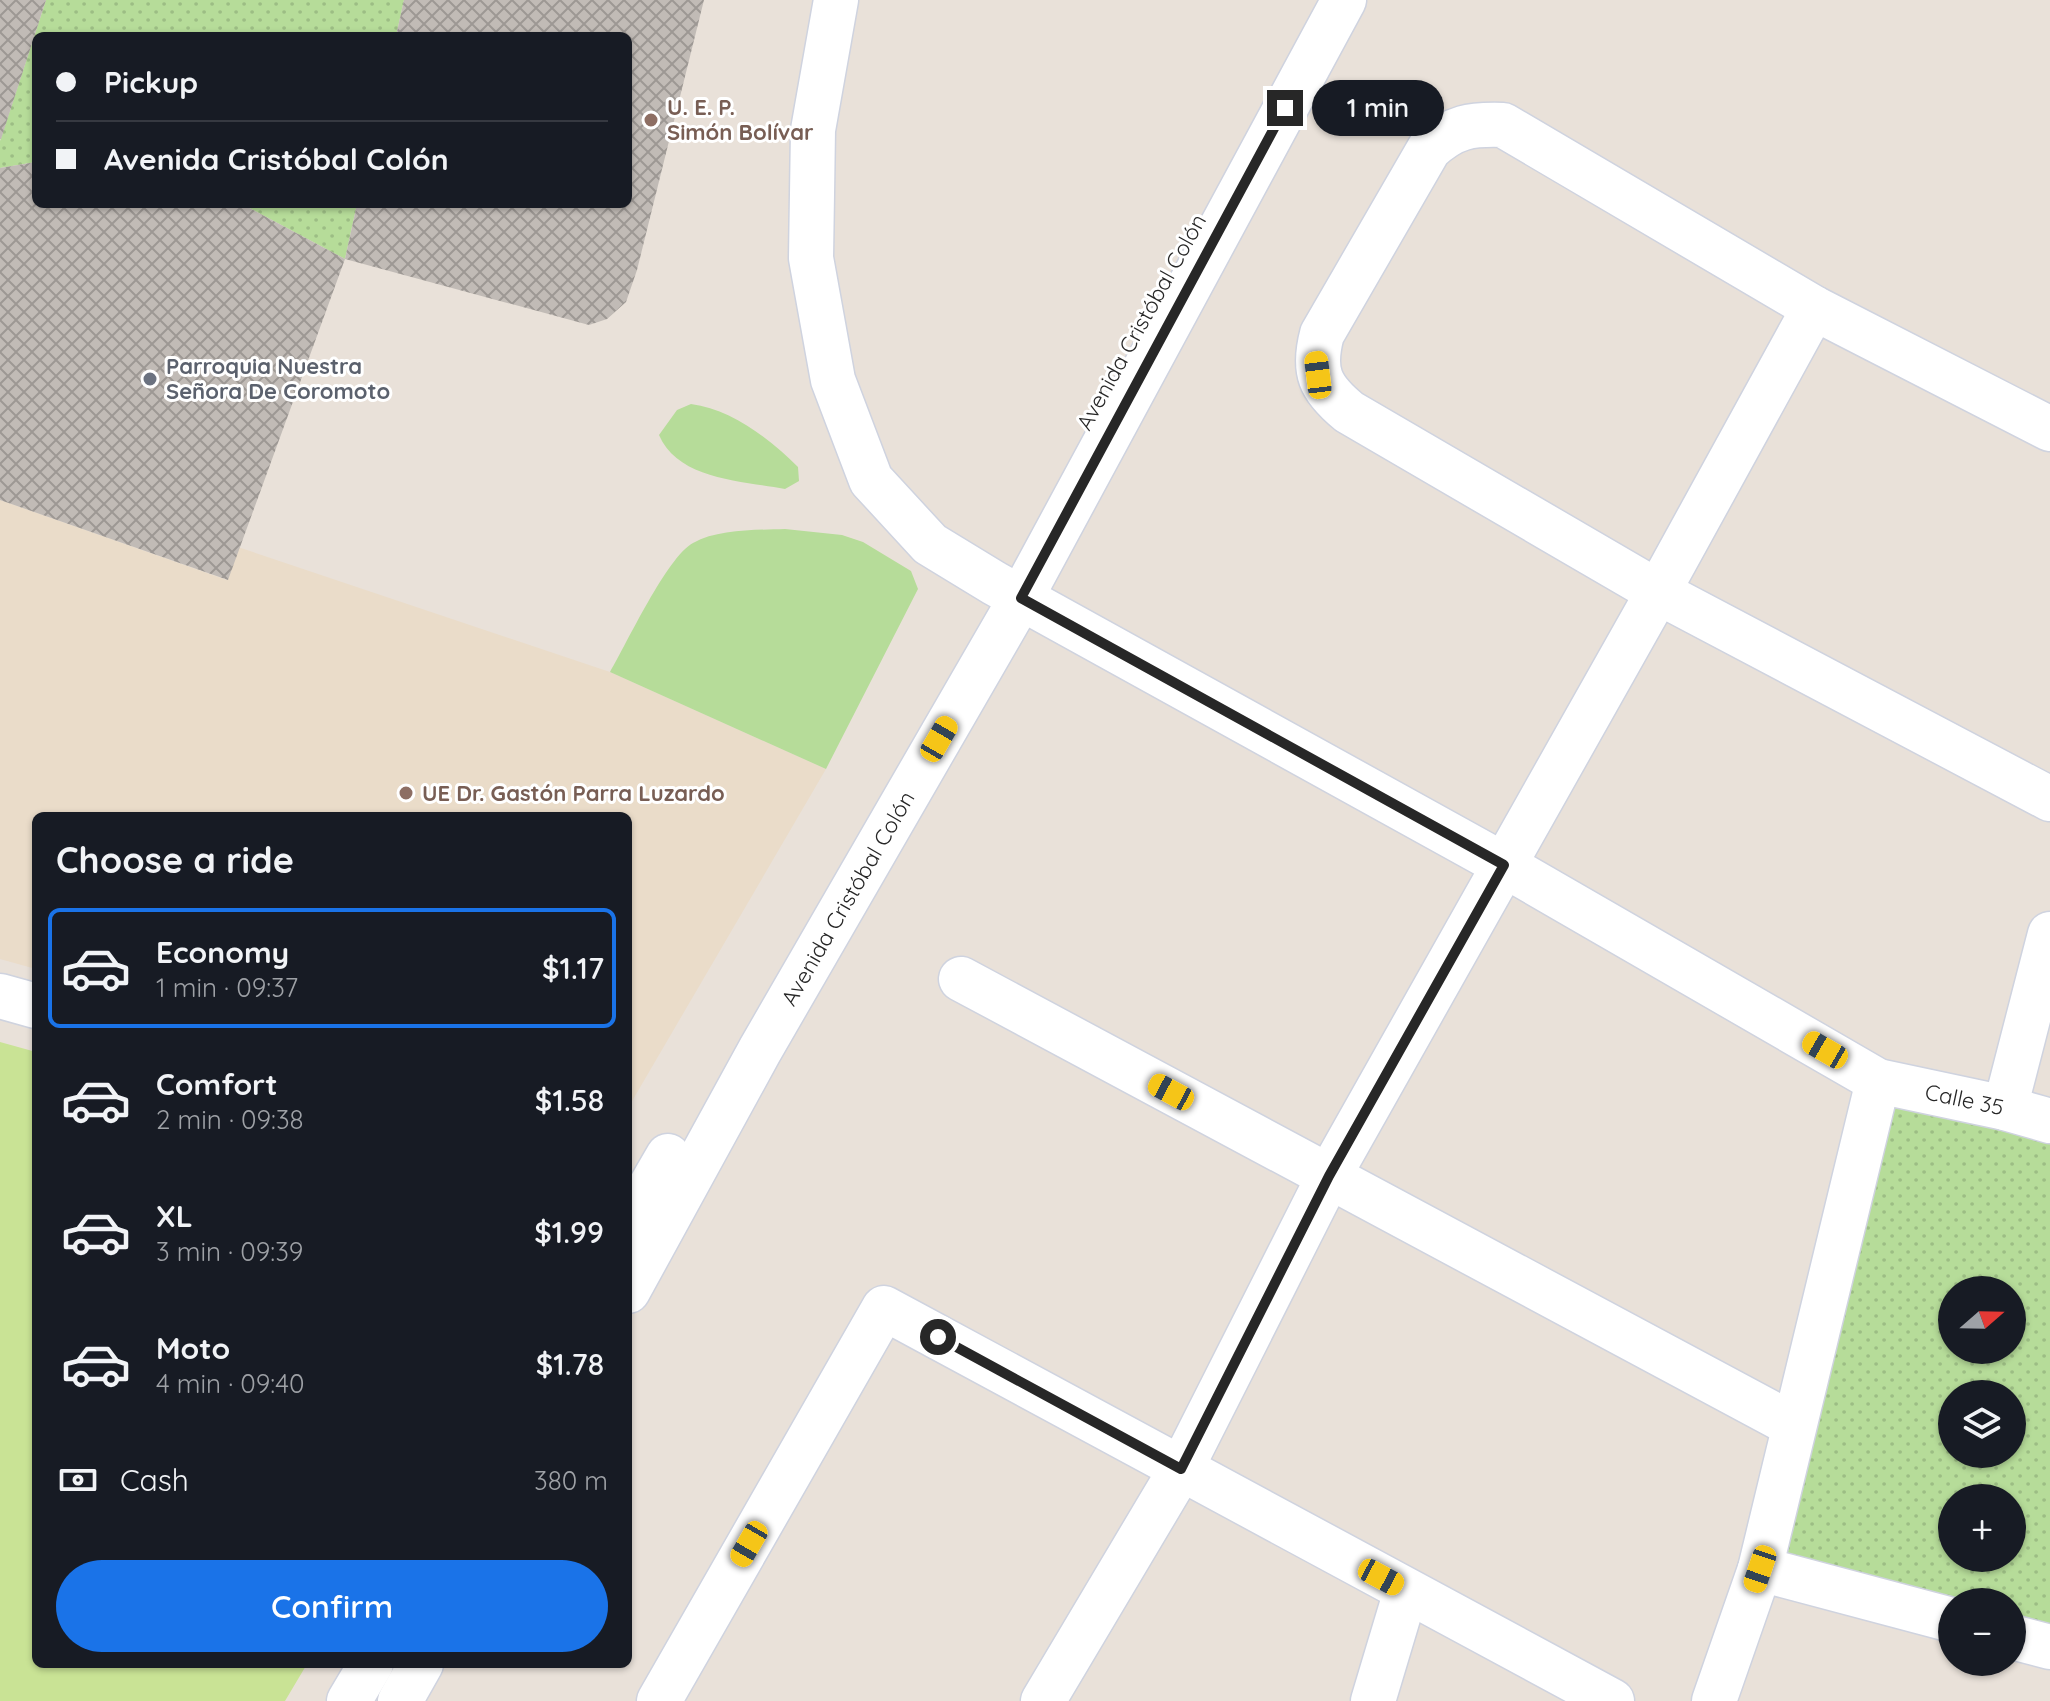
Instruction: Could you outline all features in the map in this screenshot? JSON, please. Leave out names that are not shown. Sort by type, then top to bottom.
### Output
[{"type":"street","name":"Calle 35","points":[[836,0],[813,130],[811,258],[833,380],[871,480],[930,544],[1504,865],[1878,1081],[2005,1108],[2050,1121]]},
{"type":"street","name":"Avenida Cristóbal Colón","points":[[632,1210],[640,1180],[1008,590],[1028,528],[1317,0]]},
{"type":"street","name":"Avenida Cristóbal Colón","points":[[632,1284],[1008,590],[1344,0]]},
{"type":"street","points":[[2050,429],[1814,308],[1503,125],[1474,124],[1445,134],[1429,149],[1322,334],[1316,356],[1318,375],[1331,397],[1349,412],[1658,592],[2050,799]]},
{"type":"street","points":[[1043,1701],[1181,1469],[1329,1176],[1814,308]]},
{"type":"street","points":[[2005,1108],[2050,934]]},
{"type":"street","points":[[961,979],[1793,1425]]},
{"type":"street","points":[[0,996],[32,1005]]},
{"type":"street","points":[[1714,1701],[1760,1569],[1878,1081]]},
{"type":"street","points":[[659,1701],[884,1308],[1612,1701]]},
{"type":"street","points":[[1760,1569],[1938,1616]]},
{"type":"street","points":[[1373,1701],[1406,1591]]},
{"type":"street","points":[[2026,1641],[2050,1647]]},
{"type":"street","points":[[349,1701],[369,1668]]},
{"type":"street","points":[[400,1701],[419,1668]]},
{"type":"shaded area","name":"UE Dr. Gastón Parra Luzardo","points":[[0,500],[227,580],[238,547],[610,672],[826,769],[632,1101],[632,812],[32,812],[32,968],[0,959]]},
{"type":"green space","points":[[46,0],[404,0],[397,32],[36,32]]},
{"type":"green space","points":[[32,43],[32,163],[0,168],[0,141]]},
{"type":"green space","points":[[249,208],[356,208],[345,259]]},
{"type":"green space","points":[[691,404],[721,412],[762,436],[798,467],[799,481],[785,489],[750,484],[713,476],[681,461],[668,450],[659,435],[677,410]]},
{"type":"green space","points":[[785,529],[842,535],[863,542],[911,571],[918,589],[826,769],[610,672],[660,582],[683,551],[693,543],[714,535]]},
{"type":"green space","points":[[0,1042],[32,1051],[32,1668],[305,1668],[285,1701],[0,1701]]},
{"type":"green space","points":[[1878,1081],[2050,1120],[2050,1647],[2026,1641],[2026,1588],[1938,1588],[1938,1600],[1760,1569]]},
{"type":"building","points":[[0,0],[46,0],[36,32],[32,32],[32,43],[0,139]]},
{"type":"building","name":"U. E. P. Simón Bolívar","points":[[404,0],[704,0],[637,270],[626,302],[607,319],[589,325],[345,259],[356,208],[632,208],[632,32],[397,32]]},
{"type":"building","name":"Parroquia Nuestra Señora De Coromoto","points":[[32,163],[32,208],[249,208],[345,259],[228,580],[0,500],[0,168]]},
{"type":"place","name":"U. E. P. Simón Bolívar","points":[[651,120]]},
{"type":"place","name":"Parroquia Nuestra Señora De Coromoto","points":[[150,379]]},
{"type":"place","name":"UE Dr. Gastón Parra Luzardo","points":[[406,793]]},
{"type":"route","points":[[938,1337],[1181,1469],[1329,1176],[1504,865],[1021,598],[1285,108]]}]
